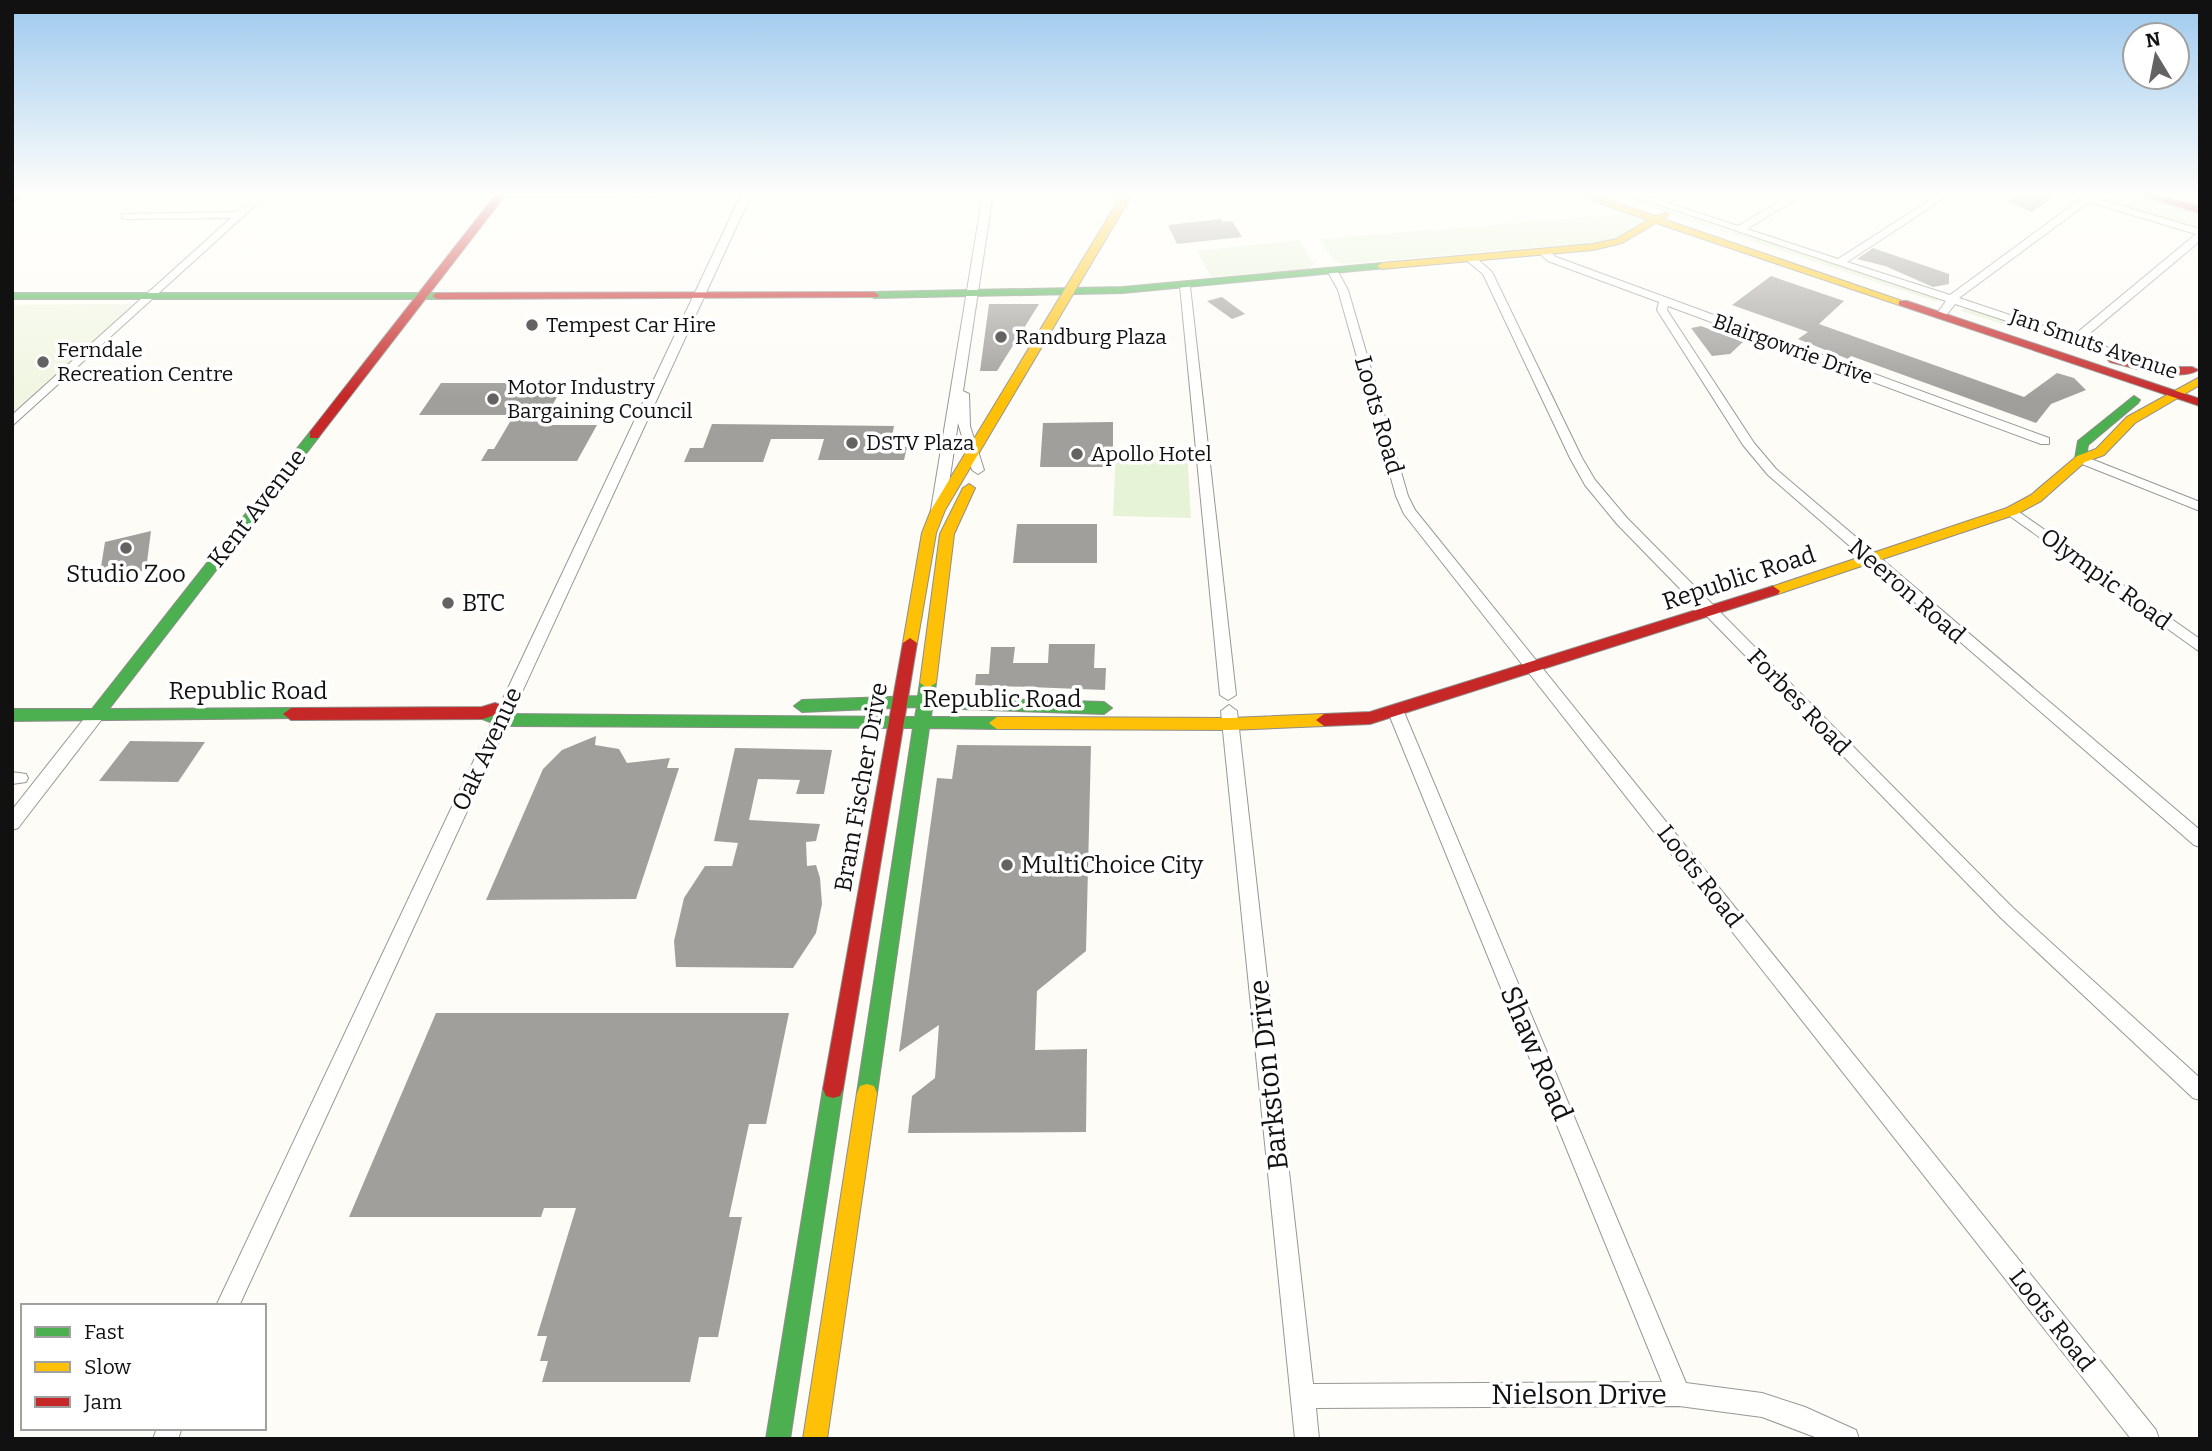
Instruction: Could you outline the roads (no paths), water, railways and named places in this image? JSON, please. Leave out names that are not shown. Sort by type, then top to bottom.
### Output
[{"type":"main road","name":"Kent Avenue","points":[[96,715],[449,261]]},
{"type":"main road","name":"Bram Fischer Drive","points":[[778,1439],[822,1154],[929,533],[938,510],[975,463],[1092,261]]},
{"type":"main road","points":[[803,296],[974,291],[1074,295],[1186,290],[1488,261]]},
{"type":"main road","name":"Jan Smuts Avenue","points":[[1797,261],[2071,344],[2158,384]]},
{"type":"main road","points":[[1101,263],[1103,281],[1123,290]]},
{"type":"main road","name":"Bram Fischer Drive","points":[[1074,295],[1101,263]]},
{"type":"main road","points":[[1074,295],[1123,290],[1186,290]]},
{"type":"main road","points":[[12,296],[803,296],[974,291]]},
{"type":"main road","name":"Jan Smuts Avenue","points":[[1947,307],[2158,384],[2192,382],[2200,403]]},
{"type":"main road","points":[[2071,344],[2192,382]]},
{"type":"main road","name":"Republic Road","points":[[12,715],[497,713],[825,706],[899,701],[1396,712],[1870,560],[2012,511],[2036,498],[2081,459],[2100,452],[2131,420],[2192,382]]},
{"type":"main road","name":"Republic Road","points":[[2081,459],[2081,444],[2158,384]]},
{"type":"main road","name":"Bram Fischer Drive","points":[[815,1439],[926,702],[947,534],[975,463]]},
{"type":"main road","name":"Republic Road","points":[[497,713],[922,722],[1229,710]]},
{"type":"street","points":[[12,422],[189,261]]},
{"type":"street","name":"Oak Avenue","points":[[228,1304],[497,713],[714,261]]},
{"type":"street","points":[[938,510],[978,261]]},
{"type":"street","name":"Blairgowrie Drive","points":[[1562,261],[1664,302],[2045,441]]},
{"type":"street","points":[[1836,261],[1947,307],[2007,261]]},
{"type":"street","points":[[2071,344],[2169,261]]},
{"type":"street","name":"Forbes Road","points":[[1474,262],[1487,272],[1590,482],[1710,611],[2007,913],[2200,1091]]},
{"type":"street","name":"Loots Road","points":[[1336,275],[1405,503],[1427,535],[2147,1439]]},
{"type":"street","name":"Barkston Drive","points":[[1186,290],[1307,1439]]},
{"type":"street","name":"Neeron Road","points":[[1664,302],[1662,310],[1759,458],[1870,560],[2200,840]]},
{"type":"street","points":[[2071,344],[2117,354]]},
{"type":"street","points":[[962,374],[964,426],[975,463]]},
{"type":"street","points":[[2081,459],[2200,507]]},
{"type":"street","name":"Olympic Road","points":[[2012,511],[2200,647]]},
{"type":"street","name":"Shaw Road","points":[[1396,712],[1679,1394]]},
{"type":"street","name":"Kent Avenue","points":[[12,823],[96,715]]},
{"type":"street","name":"Nielson Drive","points":[[1303,1395],[1679,1394],[1762,1405],[1805,1419],[1847,1439]]},
{"type":"place","name":"Tempest Car Hire","points":[[532,325]]},
{"type":"place","name":"Randburg Plaza","points":[[1001,337]]},
{"type":"place","name":"Ferndale Recreation Centre","points":[[43,362]]},
{"type":"place","name":"Motor Industry Bargaining Council","points":[[493,399]]},
{"type":"place","name":"DSTV Plaza","points":[[852,443]]},
{"type":"place","name":"Apollo Hotel","points":[[1077,454]]},
{"type":"place","name":"Studio Zoo","points":[[126,548]]},
{"type":"place","name":"BTC","points":[[448,603]]},
{"type":"place","name":"MultiChoice City","points":[[1007,865]]}]
